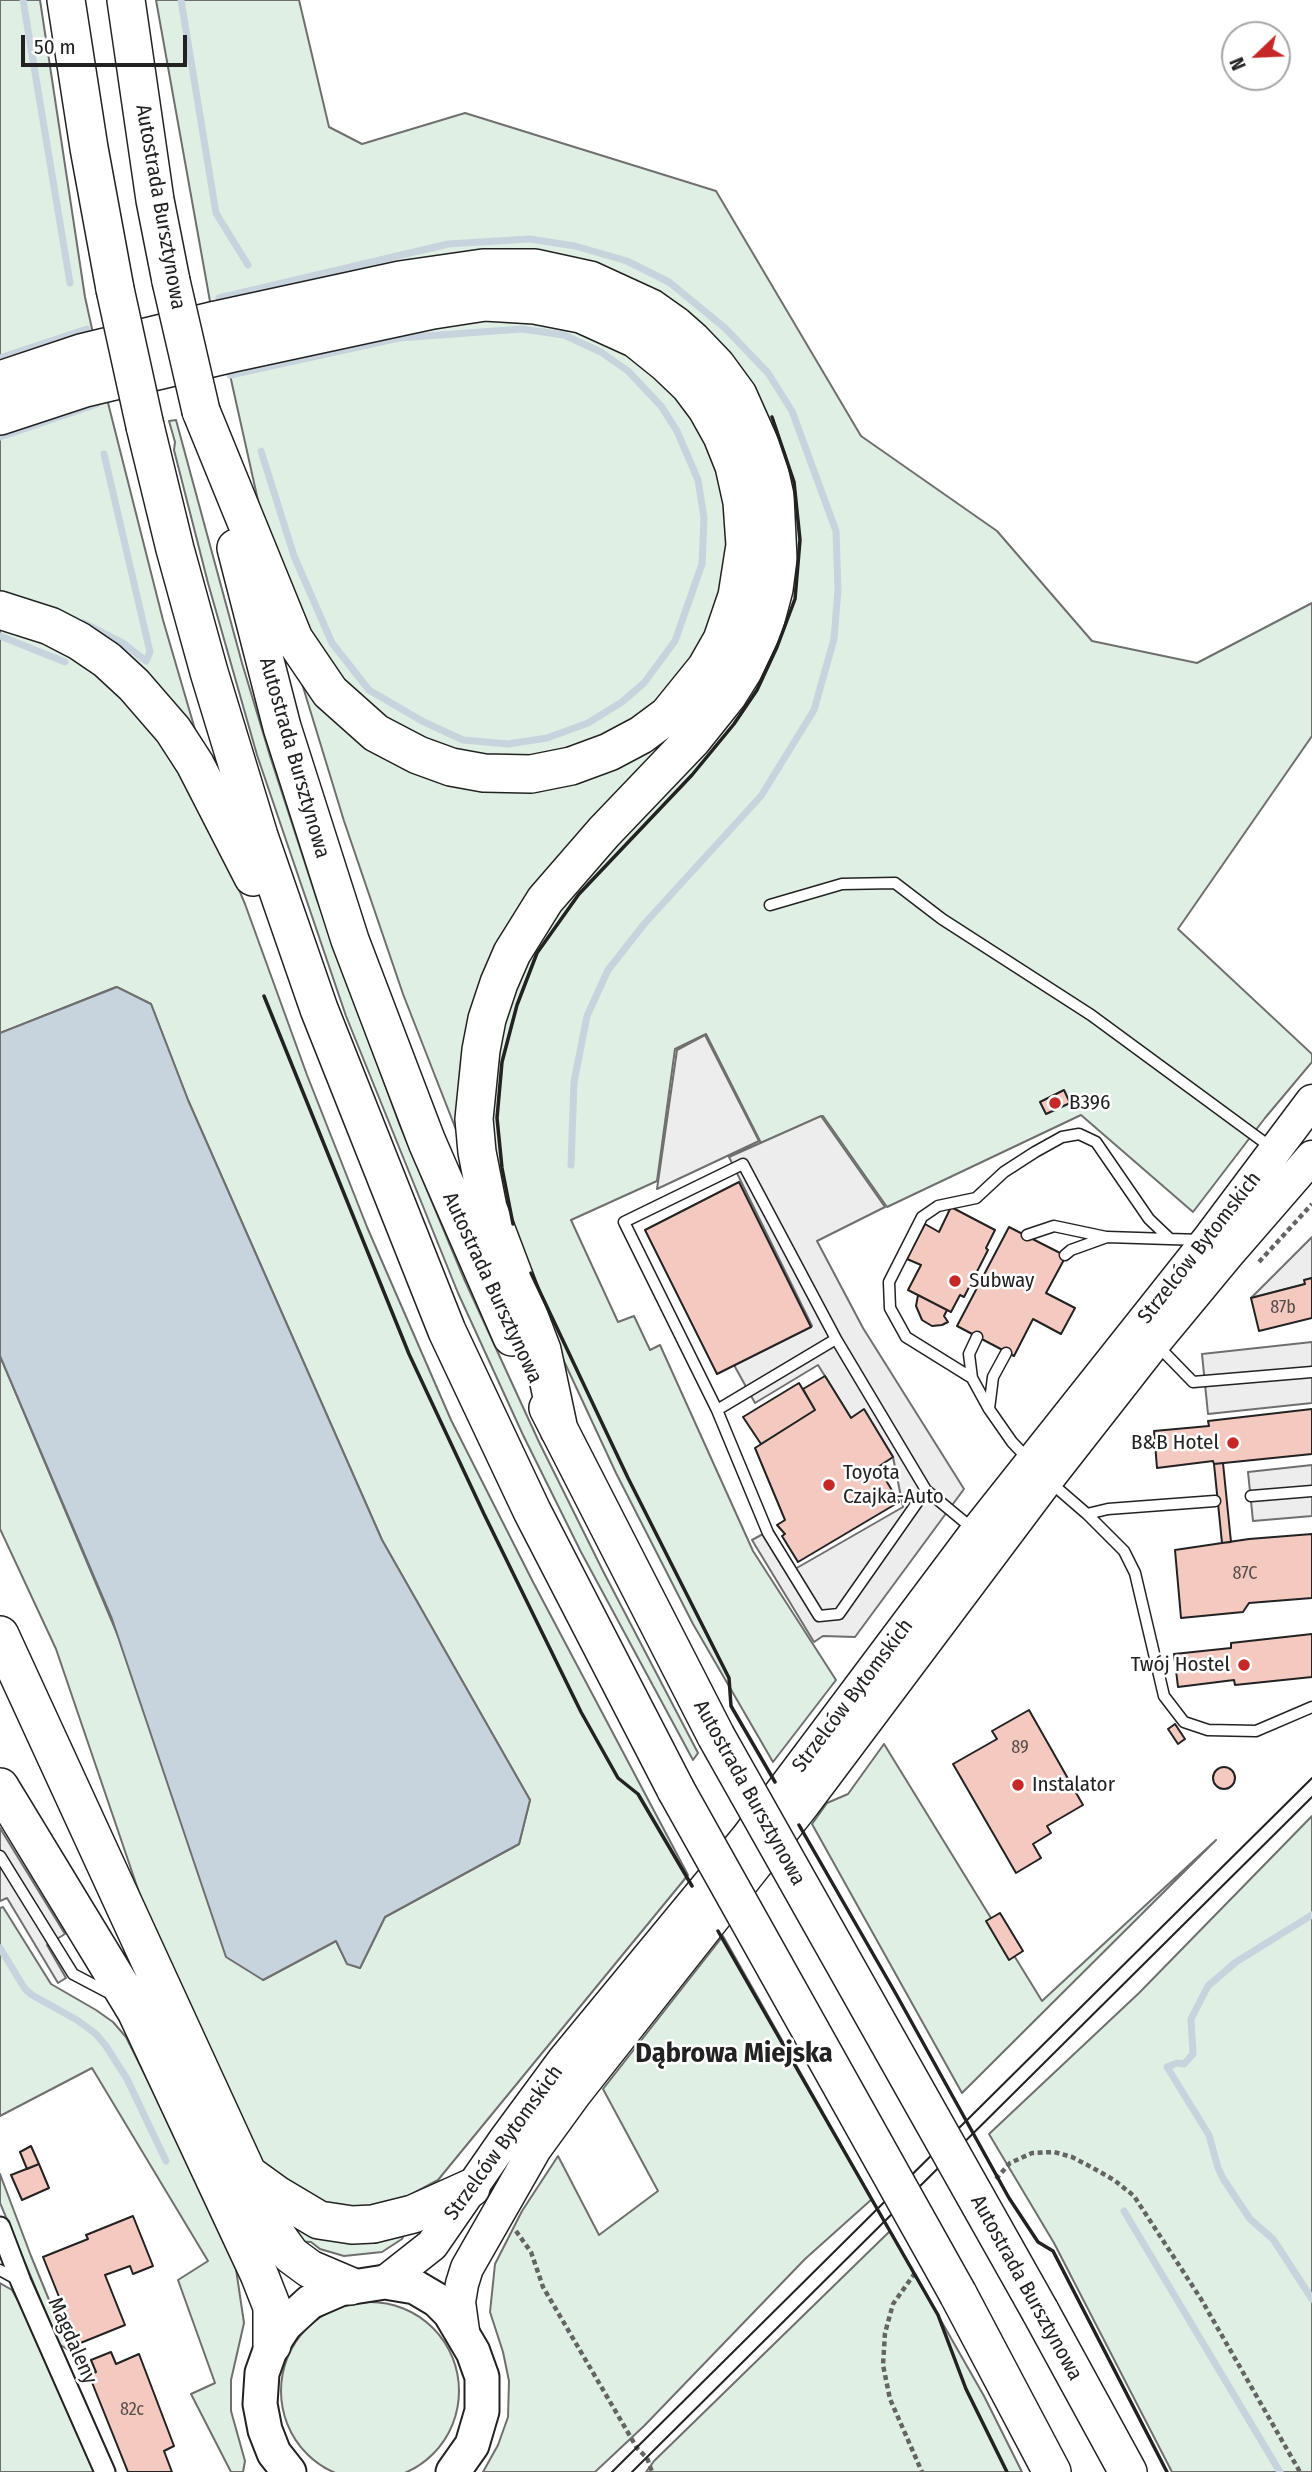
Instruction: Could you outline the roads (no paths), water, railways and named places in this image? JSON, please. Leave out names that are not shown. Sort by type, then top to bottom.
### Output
[{"type":"highway","points":[[66,0],[115,289],[175,549],[209,672],[263,848],[318,1009],[447,1331],[532,1511],[676,1790],[958,2294],[1052,2472]]},
{"type":"highway","name":"Autostrada Bursztynowa","points":[[126,0],[155,200],[172,281],[201,411],[282,727],[350,940],[427,1142],[502,1316],[716,1736],[1128,2472]]},
{"type":"highway","points":[[0,380],[95,350],[216,320],[400,280],[483,268],[535,268],[590,280],[651,308],[692,340],[716,365],[738,395],[767,460],[775,496],[778,559],[774,589],[764,627],[728,695],[692,740],[604,832],[545,900],[512,953],[499,983],[487,1019],[481,1050],[474,1119],[477,1152],[488,1208],[541,1350],[559,1430]]},
{"type":"highway","points":[[0,416],[85,388],[410,314],[485,302],[534,304],[581,314],[636,339],[667,364],[689,385],[722,436],[734,466],[742,502],[746,545],[737,596],[722,640],[706,668],[667,715],[641,735],[609,752],[571,766],[531,774],[484,773],[451,767],[418,755],[376,733],[330,692],[294,639],[201,411]]},
{"type":"highway","points":[[0,610],[50,626],[107,660],[173,730],[221,813],[318,1009]]},
{"type":"highway","points":[[0,1635],[275,2233],[291,2255],[310,2269],[367,2284],[415,2287],[437,2300],[463,2331],[482,2377],[482,2412],[472,2445],[453,2472]]},
{"type":"highway","points":[[0,1787],[136,2011],[259,2274],[272,2307],[272,2345]]},
{"type":"highway","points":[[247,2173],[319,2220],[352,2225],[373,2224],[413,2214],[471,2188]]},
{"type":"highway","points":[[279,2466],[262,2414],[260,2384],[272,2345],[285,2325],[310,2302],[367,2284]]},
{"type":"main road","name":"Strzelców Bytomskich","points":[[463,2331],[459,2302],[467,2269],[535,2149],[616,2039],[804,1804],[1039,1471],[1312,1101]]},
{"type":"main road","name":"Strzelców Bytomskich","points":[[367,2284],[416,2260],[432,2245],[563,2061],[746,1839],[976,1532],[1039,1471],[1155,1342],[1312,1157]]},
{"type":"street","name":"Magdaleny","points":[[0,2227],[21,2282],[105,2472]]},
{"type":"lane","points":[[770,905],[842,884],[895,883],[942,919],[1091,1015],[1275,1150]]},
{"type":"lane","points":[[972,1378],[905,1337],[890,1308],[889,1282],[922,1217],[937,1206],[976,1198],[1004,1172],[1062,1137],[1079,1134],[1096,1142],[1149,1219],[1170,1239]]},
{"type":"lane","points":[[926,1490],[839,1614],[819,1616],[768,1533],[717,1410],[624,1222],[743,1164],[836,1339],[926,1490],[976,1532]]},
{"type":"lane","points":[[1027,1235],[1054,1226],[1107,1237],[1207,1241]]},
{"type":"lane","points":[[1065,1255],[1071,1250],[1107,1237]]},
{"type":"lane","points":[[977,1337],[969,1353],[972,1378],[989,1409],[1012,1442],[1039,1471],[1124,1551],[1135,1573],[1164,1696],[1184,1722],[1208,1730],[1256,1731],[1312,1707]]},
{"type":"lane","points":[[717,1410],[836,1339]]},
{"type":"lane","points":[[1155,1342],[1193,1382],[1312,1372]]},
{"type":"lane","points":[[989,1409],[993,1377],[1006,1353]]},
{"type":"lane","points":[[1251,1496],[1312,1491]]},
{"type":"lane","points":[[1087,1514],[1215,1501]]},
{"type":"lane","points":[[0,1856],[73,1974],[136,2011]]},
{"type":"lane","points":[[0,2270],[21,2282]]},
{"type":"waterway","points":[[23,0],[70,283]]},
{"type":"waterway","points":[[181,0],[216,213],[248,265]]},
{"type":"waterway","points":[[219,298],[448,244],[530,239],[575,246],[627,261],[669,282],[725,328],[768,373],[792,411],[836,531],[838,590],[834,639],[814,710],[761,796],[645,923],[608,970],[587,1016],[574,1082],[571,1165]]},
{"type":"waterway","points":[[0,358],[87,329]]},
{"type":"waterway","points":[[230,375],[399,338],[522,329],[564,335],[601,352],[628,371],[661,406],[677,431],[698,480],[704,518],[702,564],[675,641],[644,683],[622,702],[588,723],[547,738],[508,744],[463,740],[422,721],[369,690],[332,643],[294,556],[261,451]]},
{"type":"waterway","points":[[0,437],[97,404]]},
{"type":"waterway","points":[[84,623],[123,643],[146,661],[150,652],[104,454]]},
{"type":"waterway","points":[[0,636],[65,662]]},
{"type":"waterway","points":[[1312,1915],[1236,1962],[1208,1986],[1191,2019],[1193,2054],[1184,2064],[1177,2063],[1167,2067],[1209,2135],[1224,2180],[1250,2219],[1273,2239],[1312,2299]]},
{"type":"waterway","points":[[0,1948],[25,1989],[77,2020],[96,2034],[106,2046],[127,2079],[166,2161]]},
{"type":"waterway","points":[[1124,2211],[1280,2472]]},
{"type":"tram line","points":[[612,2472],[1312,1778]]},
{"type":"tram line","points":[[632,2472],[1312,1797]]},
{"type":"place","name":"B396","points":[[1055,1103]]},
{"type":"place","name":"Subway","points":[[955,1281]]},
{"type":"place","name":"B&B Hotel","points":[[1233,1443]]},
{"type":"place","name":"Toyota Czajka-Auto","points":[[829,1485]]},
{"type":"place","name":"Twój Hostel","points":[[1244,1665]]},
{"type":"place","name":"Instalator","points":[[1018,1785]]},
{"type":"district","name":"Dąbrowa Miejska","points":[[734,2054]]}]
